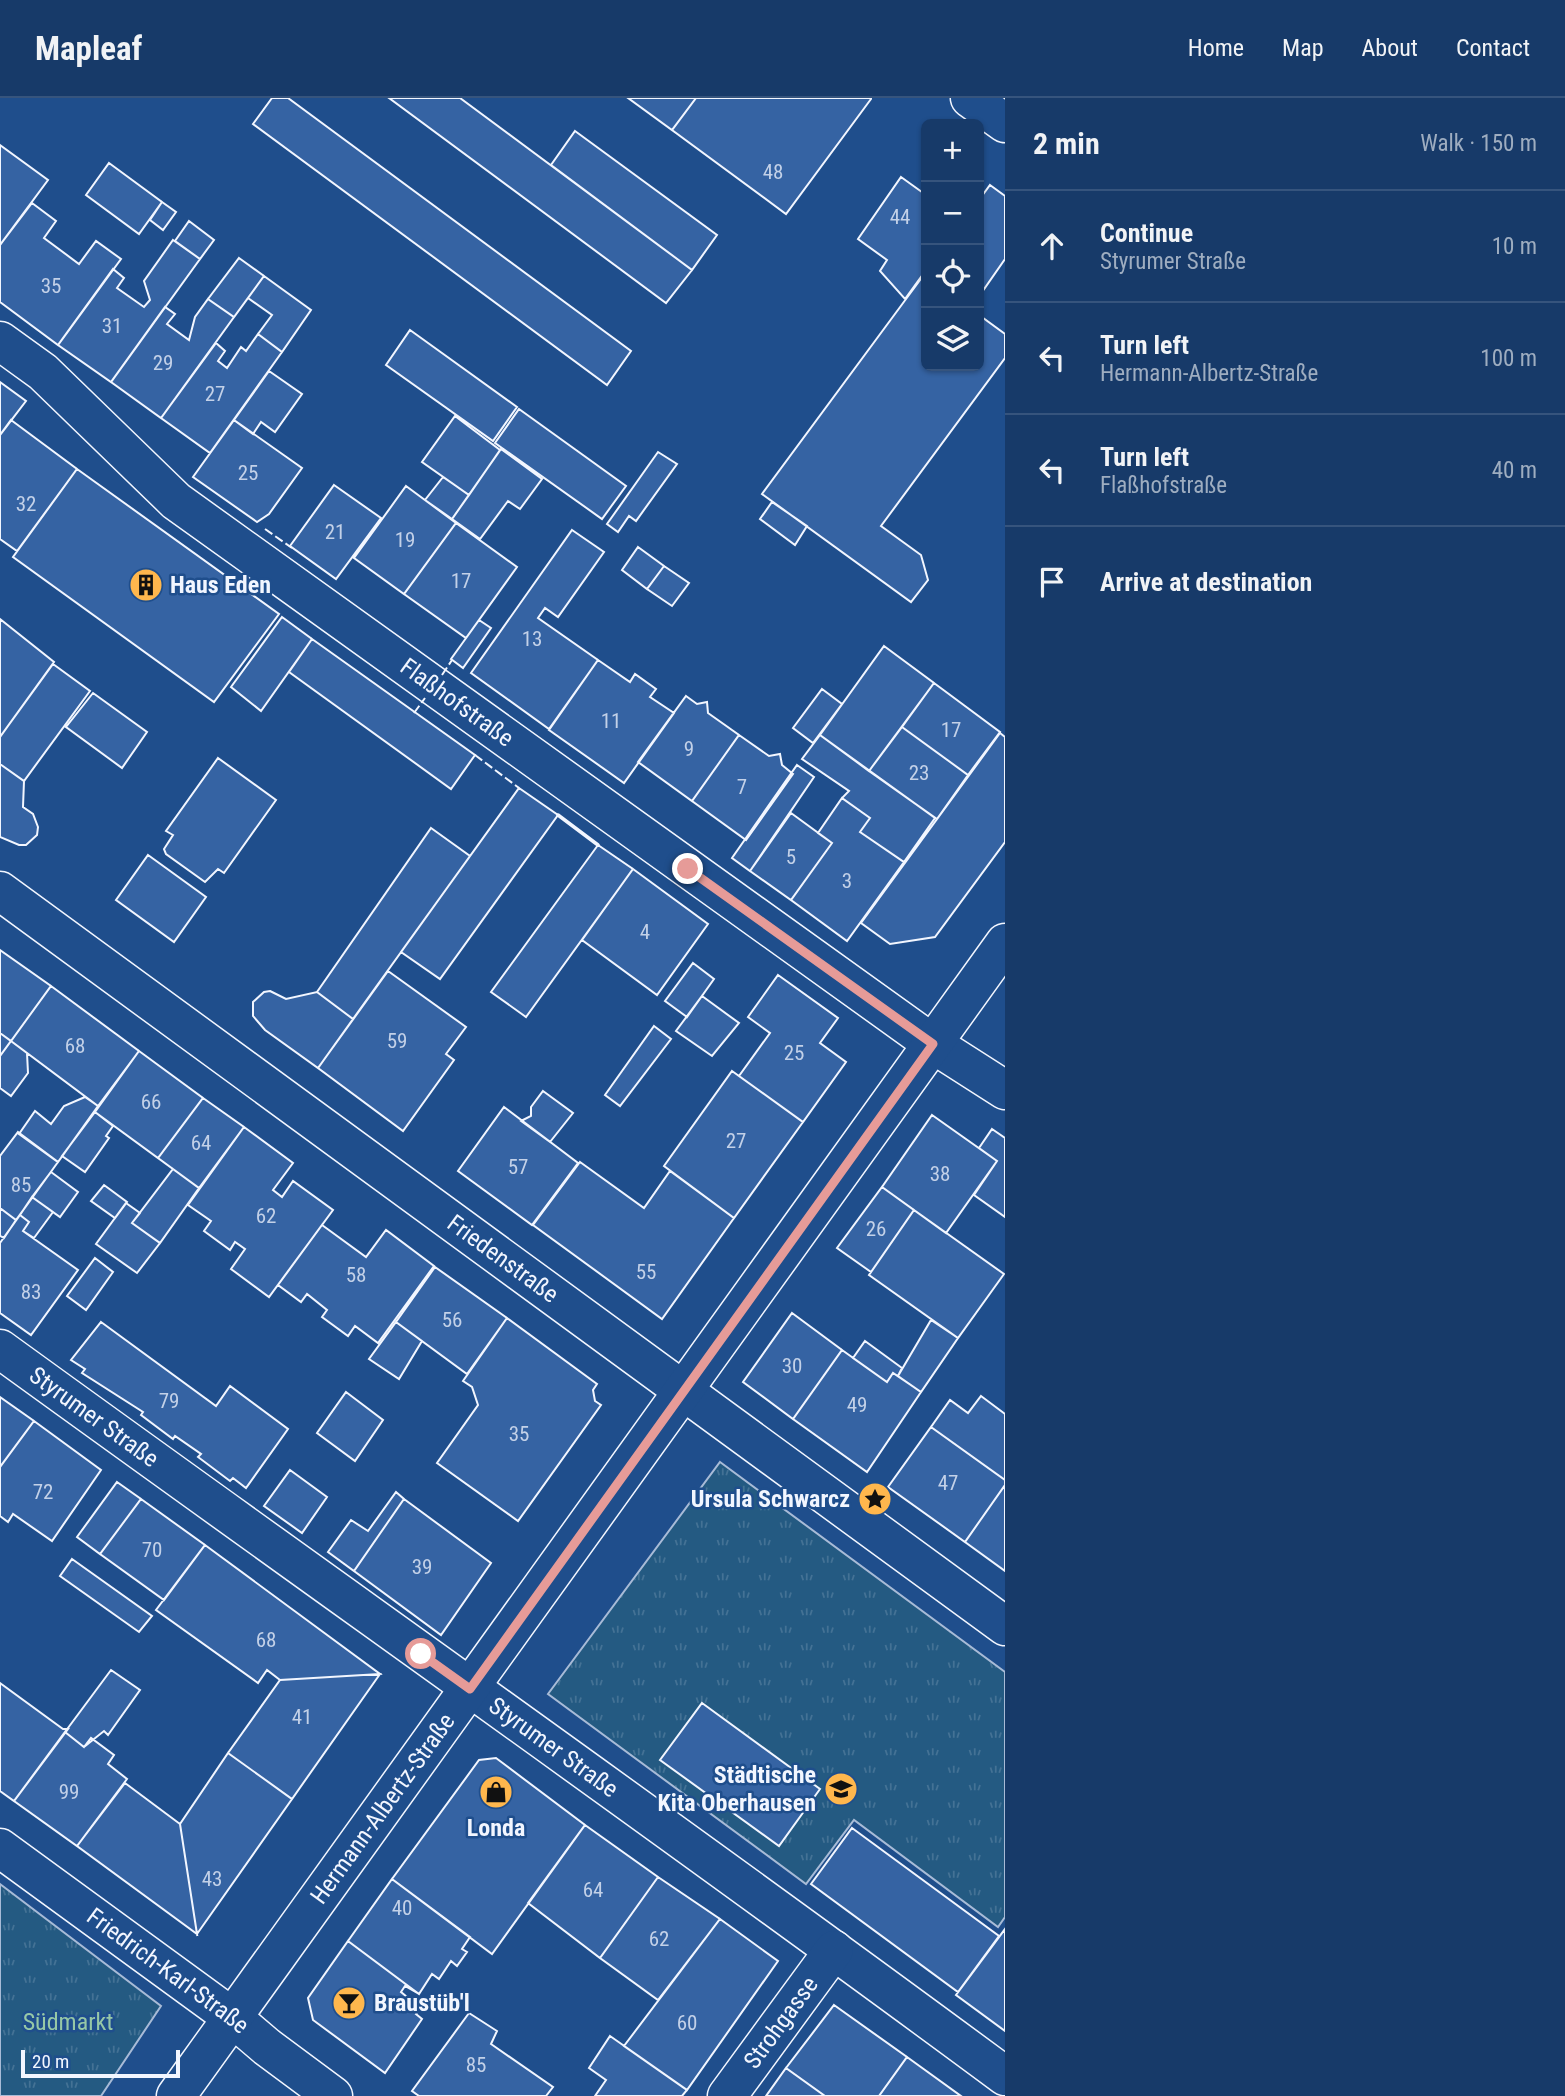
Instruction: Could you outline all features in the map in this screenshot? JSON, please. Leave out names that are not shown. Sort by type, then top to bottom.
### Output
[{"type":"street","points":[[971,98],[1005,123]]},
{"type":"street","name":"Flaßhofstraße","points":[[0,341],[43,372],[176,501],[933,1044],[1005,1090]]},
{"type":"street","name":"Friedenstraße","points":[[0,891],[1005,1626]]},
{"type":"street","name":"Hermann-Albertz-Straße","points":[[176,2096],[1005,943]]},
{"type":"street","name":"Styrumer Straße","points":[[0,1349],[470,1689],[519,1721],[1005,2076]]},
{"type":"street","name":"Friedrich-Karl-Straße","points":[[0,1848],[233,2018],[332,2096]]},
{"type":"street","name":"Strohgasse","points":[[727,2096],[834,1950]]},
{"type":"green space","name":"Städtische Kita Oberhausen","points":[[720,1462],[1005,1672],[1005,1917],[998,1927],[854,1820],[806,1884],[548,1694]]},
{"type":"green space","name":"Südmarkt","points":[[0,1884],[161,2006],[101,2096],[0,2096]]},
{"type":"building","points":[[272,98],[288,98],[631,351],[607,385],[253,124]]},
{"type":"building","points":[[389,98],[460,98],[692,270],[666,303]]},
{"type":"building","points":[[628,98],[696,98],[672,130]]},
{"type":"building","points":[[696,98],[871,99],[786,214],[672,130]]},
{"type":"building","points":[[575,131],[717,235],[692,270],[551,165]]},
{"type":"building","points":[[0,145],[48,180],[0,245]]},
{"type":"building","points":[[109,163],[162,202],[139,234],[86,195]]},
{"type":"building","points":[[901,177],[921,191],[921,277],[905,299],[880,271],[887,260],[858,239]]},
{"type":"building","points":[[990,185],[1005,196],[1005,259],[984,289],[984,245],[984,193]]},
{"type":"building","points":[[162,202],[176,212],[163,230],[150,220]]},
{"type":"building","points":[[32,203],[56,221],[44,238],[79,264],[96,241],[121,259],[58,345],[0,302],[0,245]]},
{"type":"building","points":[[189,221],[214,240],[200,259],[175,241]]},
{"type":"building","points":[[173,240],[200,259],[111,382],[58,345],[113,269],[124,278],[117,288],[144,307],[150,300],[144,281]]},
{"type":"building","points":[[239,258],[264,276],[234,317],[208,299]]},
{"type":"building","points":[[264,276],[311,310],[282,352],[258,334],[272,315],[248,298]]},
{"type":"building","points":[[921,279],[921,371],[984,371],[984,319],[1005,334],[1005,358],[881,526],[921,555],[928,580],[911,602],[762,494]]},
{"type":"building","points":[[208,299],[234,317],[161,418],[111,382],[165,307],[175,314],[167,324],[189,340],[195,317]]},
{"type":"building","points":[[410,330],[517,407],[493,441],[386,365]]},
{"type":"building","points":[[258,334],[282,352],[210,453],[161,418],[216,343],[225,351],[218,361],[227,368],[241,347],[246,351]]},
{"type":"building","points":[[269,371],[302,394],[275,432],[261,422],[253,434],[234,420]]},
{"type":"building","points":[[0,382],[26,401],[0,435]]},
{"type":"building","points":[[519,409],[626,486],[602,519],[495,443]]},
{"type":"building","points":[[455,416],[500,450],[469,495],[422,462]]},
{"type":"building","points":[[11,420],[77,469],[17,551],[0,539],[0,435]]},
{"type":"building","points":[[234,420],[302,468],[269,514],[257,522],[193,477]]},
{"type":"building","points":[[501,449],[542,479],[520,509],[508,501],[480,539],[452,519]]},
{"type":"building","points":[[658,452],[677,464],[636,521],[629,516],[618,532],[607,524]]},
{"type":"building","name":"Haus Eden","points":[[77,469],[279,614],[214,702],[13,557]]},
{"type":"building","points":[[443,477],[469,495],[452,519],[425,500]]},
{"type":"building","points":[[334,485],[381,518],[336,579],[290,546]]},
{"type":"building","points":[[406,486],[456,523],[404,594],[354,558]]},
{"type":"building","points":[[772,502],[807,526],[795,545],[760,519]]},
{"type":"building","points":[[456,523],[517,567],[466,638],[404,594]]},
{"type":"building","points":[[572,530],[604,552],[558,617],[545,608],[538,618],[598,660],[549,729],[471,673]]},
{"type":"building","points":[[638,547],[664,566],[647,589],[622,570]]},
{"type":"building","points":[[664,566],[689,583],[672,606],[647,589]]},
{"type":"building","points":[[282,617],[312,639],[261,711],[231,687]]},
{"type":"building","points":[[0,619],[54,662],[0,737]]},
{"type":"building","points":[[479,620],[491,628],[463,668],[451,659]]},
{"type":"building","points":[[312,639],[475,755],[451,789],[289,672]]},
{"type":"building","points":[[884,646],[934,683],[869,771],[820,735]]},
{"type":"building","points":[[598,660],[630,682],[635,674],[656,689],[650,697],[674,713],[624,783],[549,730]]},
{"type":"building","points":[[53,664],[90,691],[24,781],[0,764],[0,737]]},
{"type":"building","points":[[934,683],[1000,732],[968,775],[902,727]]},
{"type":"building","points":[[822,689],[842,704],[813,743],[793,728]]},
{"type":"building","points":[[93,693],[147,732],[122,768],[66,727]]},
{"type":"building","points":[[686,696],[697,704],[707,702],[708,713],[739,735],[692,801],[638,762]]},
{"type":"building","points":[[902,727],[968,775],[937,819],[869,771]]},
{"type":"building","points":[[1000,733],[1005,737],[1005,842],[935,937],[890,944],[861,923]]},
{"type":"building","points":[[739,735],[769,756],[780,754],[782,765],[793,774],[746,840],[692,801]]},
{"type":"building","points":[[820,735],[935,818],[904,862],[860,832],[870,818],[842,798],[849,791],[802,759]]},
{"type":"building","points":[[218,758],[276,800],[224,873],[218,869],[205,882],[166,854],[164,849],[173,835],[166,831]]},
{"type":"building","points":[[0,764],[24,781],[23,807],[33,814],[38,827],[37,835],[26,845],[0,837]]},
{"type":"building","points":[[797,765],[814,777],[750,871],[732,858]]},
{"type":"building","points":[[519,788],[558,815],[440,979],[401,952]]},
{"type":"building","points":[[842,798],[870,818],[860,832],[904,862],[847,941],[791,900],[832,843],[818,833]]},
{"type":"building","points":[[791,813],[832,843],[791,900],[750,871]]},
{"type":"building","points":[[431,828],[470,856],[353,1019],[317,992]]},
{"type":"building","points":[[598,845],[633,869],[526,1017],[491,992]]},
{"type":"building","points":[[148,855],[206,897],[174,942],[116,900]]},
{"type":"building","points":[[633,869],[708,924],[657,995],[582,940]]},
{"type":"building","points":[[0,950],[51,986],[11,1041],[0,1033]]},
{"type":"building","points":[[693,963],[714,979],[687,1017],[665,1001]]},
{"type":"building","points":[[388,971],[466,1027],[446,1054],[454,1060],[403,1131],[318,1068]]},
{"type":"building","points":[[778,975],[838,1018],[820,1043],[846,1062],[803,1122],[739,1076],[770,1033],[748,1017]]},
{"type":"building","points":[[51,986],[139,1051],[98,1106],[11,1041]]},
{"type":"building","points":[[270,991],[286,999],[317,992],[353,1019],[318,1068],[265,1030],[253,1016],[253,1002],[264,992]]},
{"type":"building","points":[[702,996],[739,1023],[712,1056],[676,1031]]},
{"type":"building","points":[[654,1026],[671,1039],[620,1106],[605,1095]]},
{"type":"building","points":[[0,1033],[11,1041],[0,1056]]},
{"type":"building","points":[[11,1041],[27,1053],[28,1073],[11,1096],[0,1088],[0,1056]]},
{"type":"building","points":[[139,1051],[203,1098],[158,1158],[95,1112]]},
{"type":"building","points":[[732,1071],[803,1122],[734,1218],[664,1166]]},
{"type":"building","points":[[543,1091],[573,1113],[550,1142],[521,1121],[531,1116],[531,1107]]},
{"type":"building","points":[[85,1097],[98,1106],[58,1162],[19,1134],[35,1111],[51,1124],[64,1106]]},
{"type":"building","points":[[203,1098],[244,1127],[199,1188],[158,1158]]},
{"type":"building","points":[[504,1107],[578,1163],[532,1225],[458,1171]]},
{"type":"building","points":[[95,1112],[113,1126],[106,1136],[109,1138],[85,1172],[62,1156]]},
{"type":"building","points":[[932,1115],[997,1161],[946,1233],[882,1187]]},
{"type":"building","points":[[244,1127],[293,1163],[273,1190],[282,1197],[293,1181],[333,1210],[269,1297],[231,1269],[245,1249],[235,1242],[230,1250],[204,1231],[211,1221],[188,1205]]},
{"type":"building","points":[[992,1129],[1005,1138],[1005,1217],[974,1195],[997,1161],[979,1148]]},
{"type":"building","points":[[18,1132],[58,1162],[16,1220],[0,1208],[0,1156]]},
{"type":"building","points":[[580,1162],[644,1208],[670,1171],[734,1218],[662,1319],[533,1225]]},
{"type":"building","points":[[173,1169],[199,1188],[160,1243],[132,1223]]},
{"type":"building","points":[[51,1172],[78,1192],[60,1217],[32,1197]]},
{"type":"building","points":[[104,1185],[127,1202],[115,1218],[91,1201]]},
{"type":"building","points":[[882,1187],[914,1210],[871,1272],[837,1248]]},
{"type":"building","points":[[32,1197],[53,1212],[34,1238],[23,1231],[29,1222],[20,1215]]},
{"type":"building","points":[[126,1203],[140,1213],[132,1223],[160,1243],[137,1273],[96,1244]]},
{"type":"building","points":[[0,1208],[16,1220],[4,1238],[0,1236]]},
{"type":"building","points":[[914,1210],[1004,1274],[958,1338],[869,1275]]},
{"type":"building","points":[[20,1215],[29,1222],[23,1231],[78,1270],[31,1335],[0,1313],[0,1243]]},
{"type":"building","points":[[322,1225],[366,1257],[386,1230],[434,1266],[378,1343],[355,1326],[348,1336],[322,1317],[327,1310],[307,1294],[301,1302],[278,1285]]},
{"type":"building","points":[[95,1258],[113,1272],[86,1310],[67,1296]]},
{"type":"building","points":[[435,1267],[507,1318],[467,1374],[396,1322]]},
{"type":"building","points":[[792,1313],[842,1350],[793,1419],[743,1382]]},
{"type":"building","points":[[507,1318],[597,1384],[593,1390],[595,1401],[601,1405],[518,1521],[437,1463],[478,1405],[472,1387],[463,1381]]},
{"type":"building","points":[[931,1320],[958,1338],[921,1392],[898,1376]]},
{"type":"building","points":[[101,1322],[216,1406],[230,1386],[288,1429],[246,1488],[233,1478],[230,1481],[198,1457],[201,1454],[175,1436],[173,1439],[141,1415],[143,1412],[82,1373],[85,1369],[71,1360]]},
{"type":"building","points":[[396,1322],[422,1341],[399,1379],[369,1359]]},
{"type":"building","points":[[865,1341],[902,1368],[898,1376],[893,1373],[887,1382],[853,1358]]},
{"type":"building","points":[[842,1350],[887,1382],[893,1373],[921,1392],[867,1472],[793,1419]]},
{"type":"building","points":[[346,1392],[383,1420],[355,1461],[317,1433]]},
{"type":"building","points":[[981,1396],[1005,1414],[1005,1480],[931,1427],[950,1400],[968,1413]]},
{"type":"building","points":[[0,1397],[34,1421],[0,1467]]},
{"type":"building","points":[[34,1421],[101,1470],[52,1541],[13,1514],[8,1522],[0,1516],[0,1467]]},
{"type":"building","points":[[931,1427],[1005,1480],[1005,1485],[965,1542],[888,1487]]},
{"type":"building","points":[[290,1470],[327,1497],[302,1533],[264,1506]]},
{"type":"building","points":[[117,1482],[141,1499],[100,1554],[77,1537]]},
{"type":"building","points":[[1005,1485],[1005,1571],[965,1542]]},
{"type":"building","points":[[396,1492],[404,1499],[354,1571],[328,1552],[351,1520],[368,1531]]},
{"type":"building","points":[[141,1499],[205,1545],[164,1600],[100,1554]]},
{"type":"building","points":[[404,1499],[491,1563],[441,1635],[354,1571]]},
{"type":"building","points":[[205,1545],[380,1674],[280,1680],[267,1670],[258,1683],[156,1610]]},
{"type":"building","points":[[72,1559],[152,1616],[139,1632],[60,1576]]},
{"type":"building","points":[[111,1670],[140,1690],[108,1735],[104,1731],[84,1747],[65,1732]]},
{"type":"building","points":[[380,1674],[292,1799],[228,1753],[280,1680]]},
{"type":"building","points":[[0,1683],[63,1729],[68,1729],[14,1801],[0,1791]]},
{"type":"building","points":[[702,1703],[820,1789],[779,1846],[660,1760]]},
{"type":"building","points":[[65,1732],[84,1747],[91,1738],[114,1755],[108,1764],[127,1779],[77,1846],[14,1801]]},
{"type":"building","points":[[228,1753],[292,1799],[197,1934],[180,1824]]},
{"type":"building","points":[[496,1758],[585,1825],[492,1954],[392,1879],[479,1760]]},
{"type":"building","points":[[125,1783],[180,1824],[197,1934],[77,1846]]},
{"type":"building","points":[[585,1825],[658,1877],[600,1958],[528,1903]]},
{"type":"building","points":[[852,1828],[999,1936],[958,1992],[811,1884]]},
{"type":"building","points":[[658,1877],[720,1919],[658,2000],[600,1958]]},
{"type":"building","points":[[392,1879],[470,1937],[462,1949],[467,1952],[457,1966],[451,1961],[439,1979],[432,1974],[419,1994],[348,1941]]},
{"type":"building","points":[[720,1919],[778,1961],[687,2090],[624,2046]]},
{"type":"building","points":[[1005,1929],[1005,2031],[956,1995]]},
{"type":"building","points":[[348,1941],[419,1994],[405,1986],[401,1992],[417,2005],[419,2010],[416,2014],[422,2019],[385,2073],[313,2020],[308,1998]]},
{"type":"building","points":[[834,2005],[907,2057],[879,2096],[825,2096],[786,2068]]},
{"type":"building","points":[[469,2013],[497,2031],[491,2044],[553,2087],[546,2096],[419,2096],[412,2091]]},
{"type":"building","points":[[610,2036],[687,2090],[682,2096],[595,2096],[606,2080],[589,2068]]},
{"type":"building","points":[[907,2057],[961,2096],[879,2096]]},
{"type":"building","points":[[786,2068],[825,2096],[766,2096]]},
{"type":"fence","points":[[265,529],[292,548]]},
{"type":"fence","points":[[442,675],[452,660]]},
{"type":"fence","points":[[414,713],[425,698]]},
{"type":"fence","points":[[475,755],[519,788]]},
{"type":"wall","points":[[558,815],[598,845]]},
{"type":"place","name":"Haus Eden","points":[[146,585]]},
{"type":"place","name":"Ursula Schwarcz","points":[[875,1499]]},
{"type":"place","name":"Städtische Kita Oberhausen","points":[[841,1789]]},
{"type":"place","name":"Londa","points":[[496,1792]]},
{"type":"place","name":"Braustüb'l","points":[[349,2003]]},
{"type":"route","points":[[421,1654],[470,1689],[933,1044],[688,869]]}]
